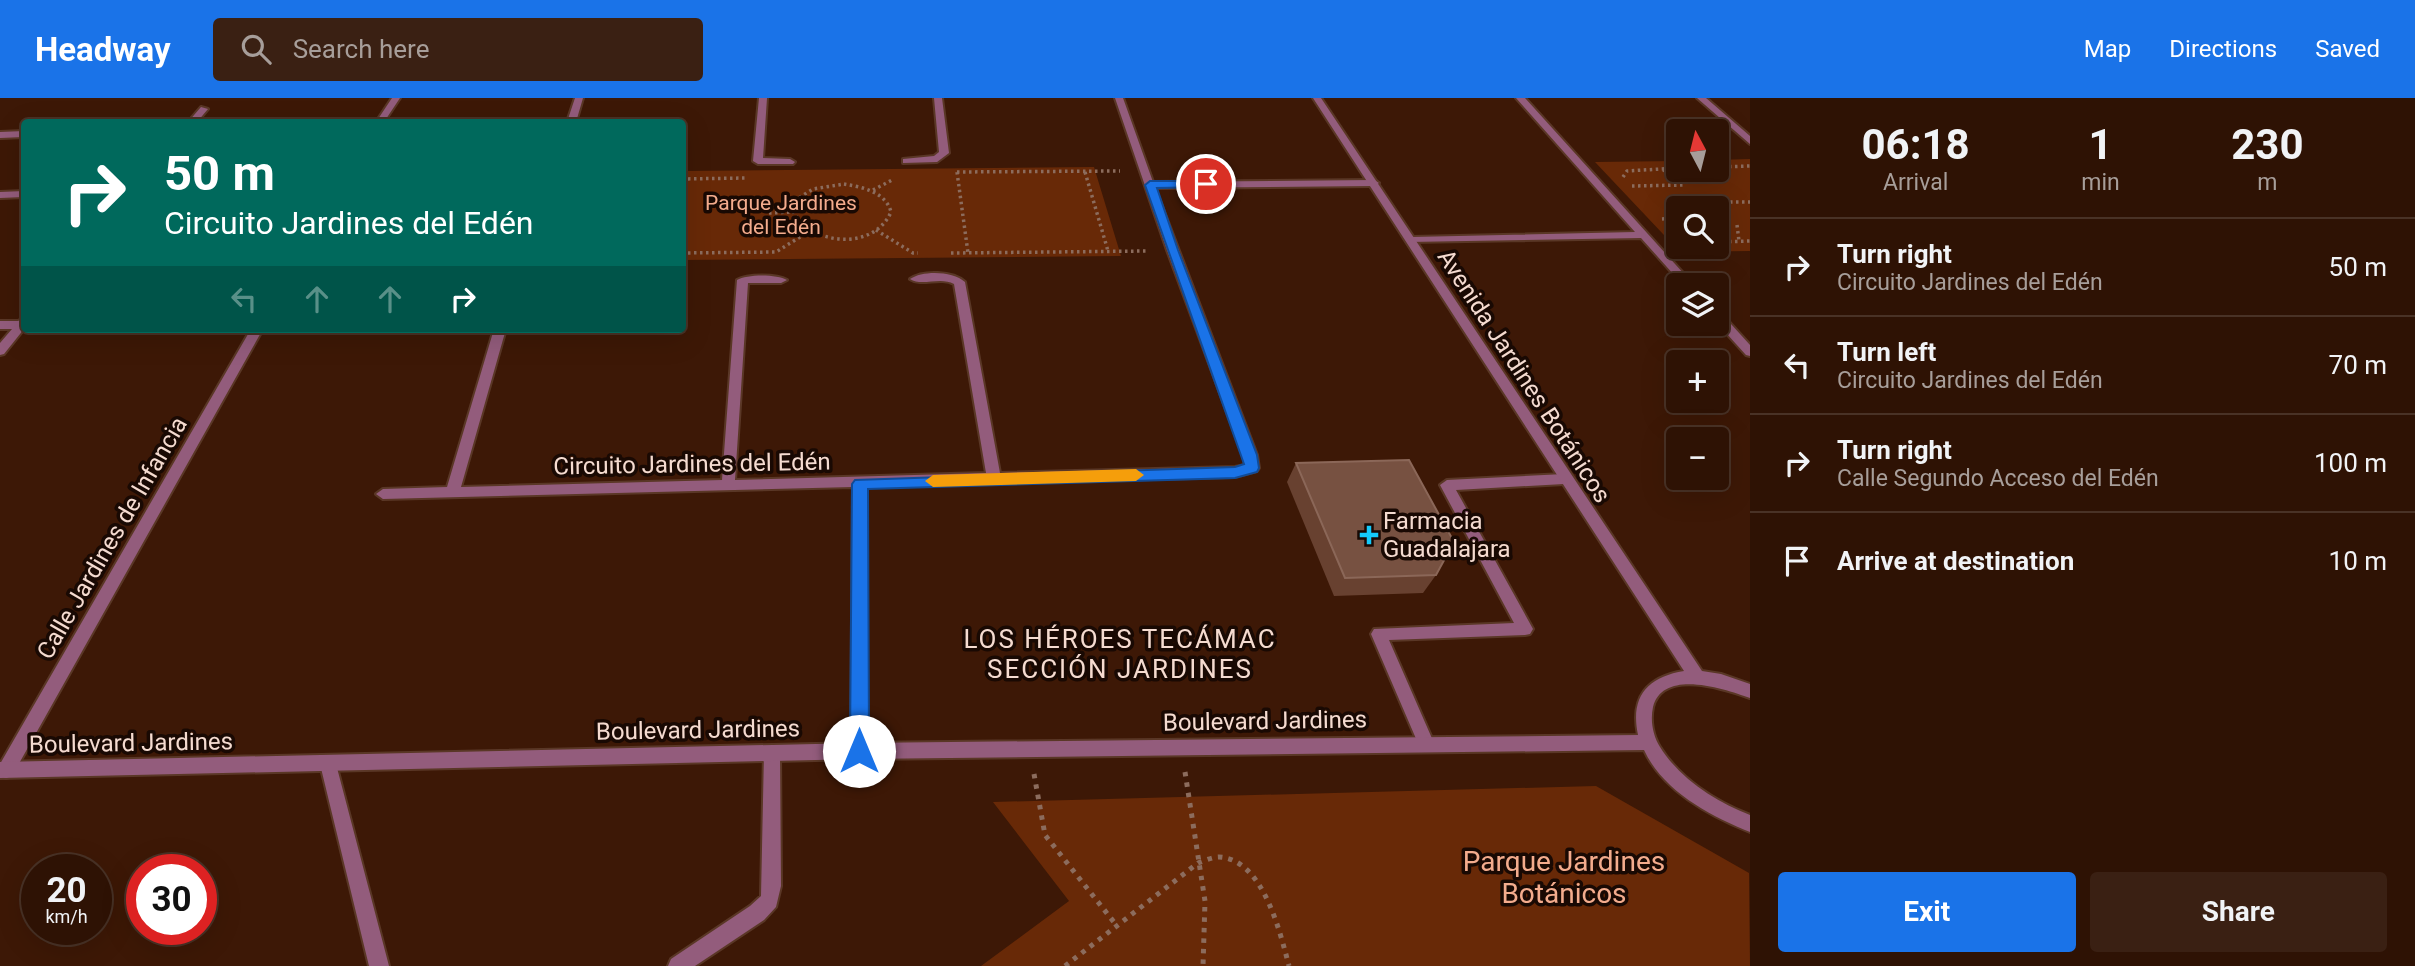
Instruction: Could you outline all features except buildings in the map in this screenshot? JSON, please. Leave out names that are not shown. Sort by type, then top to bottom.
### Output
[{"type":"street","points":[[382,119],[396,98]]},
{"type":"street","points":[[571,119],[579,98]]},
{"type":"street","points":[[763,98],[758,161],[790,162]]},
{"type":"street","points":[[906,161],[937,159],[944,153],[938,98]]},
{"type":"street","name":"Circuito Jardines del Edén","points":[[383,494],[453,490],[860,484],[1235,472],[1252,468],[1250,455],[1172,250],[1119,98]]},
{"type":"street","name":"Avenida Jardines Botánicos","points":[[1318,98],[1564,479],[1696,676]]},
{"type":"street","points":[[1520,98],[1678,273]]},
{"type":"street","points":[[1702,98],[1750,141]]},
{"type":"street","points":[[195,119],[204,109]]},
{"type":"street","points":[[0,135],[21,134]]},
{"type":"street","points":[[1150,185],[1374,183]]},
{"type":"street","points":[[0,195],[21,194]]},
{"type":"street","points":[[1412,240],[1642,235]]},
{"type":"street","points":[[915,279],[950,277],[959,282],[994,479]]},
{"type":"street","points":[[728,486],[743,280],[781,281]]},
{"type":"street","points":[[0,325],[21,323]]},
{"type":"street","points":[[0,351],[21,325]]},
{"type":"street","points":[[1729,329],[1750,352]]},
{"type":"street","name":"Calle Jardines de Infancia","points":[[3,770],[255,333]]},
{"type":"street","points":[[453,490],[499,333]]},
{"type":"street","points":[[1426,743],[1379,635],[1525,629],[1447,485],[1564,479]]},
{"type":"street","points":[[859,751],[860,484]]},
{"type":"street","points":[[1750,691],[1734,683],[1696,676],[1669,680],[1650,694],[1643,715],[1650,742],[1668,770],[1696,796],[1730,817],[1750,824]]},
{"type":"street","name":"Boulevard Jardines","points":[[3,770],[1029,748],[1650,742]]},
{"type":"street","points":[[678,966],[757,913],[770,901],[772,753]]},
{"type":"street","points":[[328,764],[379,966]]},
{"type":"path","points":[[1729,167],[1750,166]]},
{"type":"path","points":[[1660,168],[1695,183]]},
{"type":"path","points":[[1638,194],[1623,178],[1627,171],[1666,168]]},
{"type":"path","points":[[968,253],[957,172],[1145,170]]},
{"type":"path","points":[[1085,172],[1108,251]]},
{"type":"path","points":[[873,190],[904,173]]},
{"type":"path","points":[[844,184],[873,190],[889,205],[890,214],[886,222],[876,230],[847,239],[830,238],[808,232],[794,221],[794,203],[814,188],[844,184]]},
{"type":"path","points":[[1630,186],[1684,185]]},
{"type":"path","points":[[1729,202],[1750,202]]},
{"type":"path","points":[[769,213],[792,212]]},
{"type":"path","points":[[1660,219],[1666,225]]},
{"type":"path","points":[[1737,225],[1739,241]]},
{"type":"path","points":[[876,230],[914,253],[927,253]]},
{"type":"path","points":[[686,253],[776,252],[808,232]]},
{"type":"path","points":[[1729,241],[1750,241]]},
{"type":"path","points":[[941,253],[1172,250]]},
{"type":"path","points":[[1182,747],[1205,901],[1203,966]]},
{"type":"path","points":[[1029,748],[1045,835],[1116,926]]},
{"type":"path","points":[[1065,966],[1198,863],[1218,857],[1243,867],[1263,892],[1276,917],[1289,966]]},
{"type":"green space","points":[[1750,159],[1750,251],[1729,251],[1729,196],[1666,196],[1666,237],[1595,162],[1666,161],[1666,182],[1729,182],[1729,160]]},
{"type":"green space","name":"Parque Jardines del Edén","points":[[1094,167],[1121,256],[686,260],[686,171]]},
{"type":"green space","name":"Parque Jardines Botánicos","points":[[1596,786],[1749,873],[1750,966],[981,966],[1069,901],[993,802]]},
{"type":"slow traffic","points":[[933,481],[1136,475]]},
{"type":"place","name":"Farmacia Guadalajara","points":[[1369,535]]},
{"type":"district","name":"LOS HÉROES TECÁMAC SECCIÓN JARDINES","points":[[1120,654]]},
{"type":"route","points":[[859,751],[860,484],[1235,472],[1252,468],[1250,455],[1150,185],[1206,184]]}]
